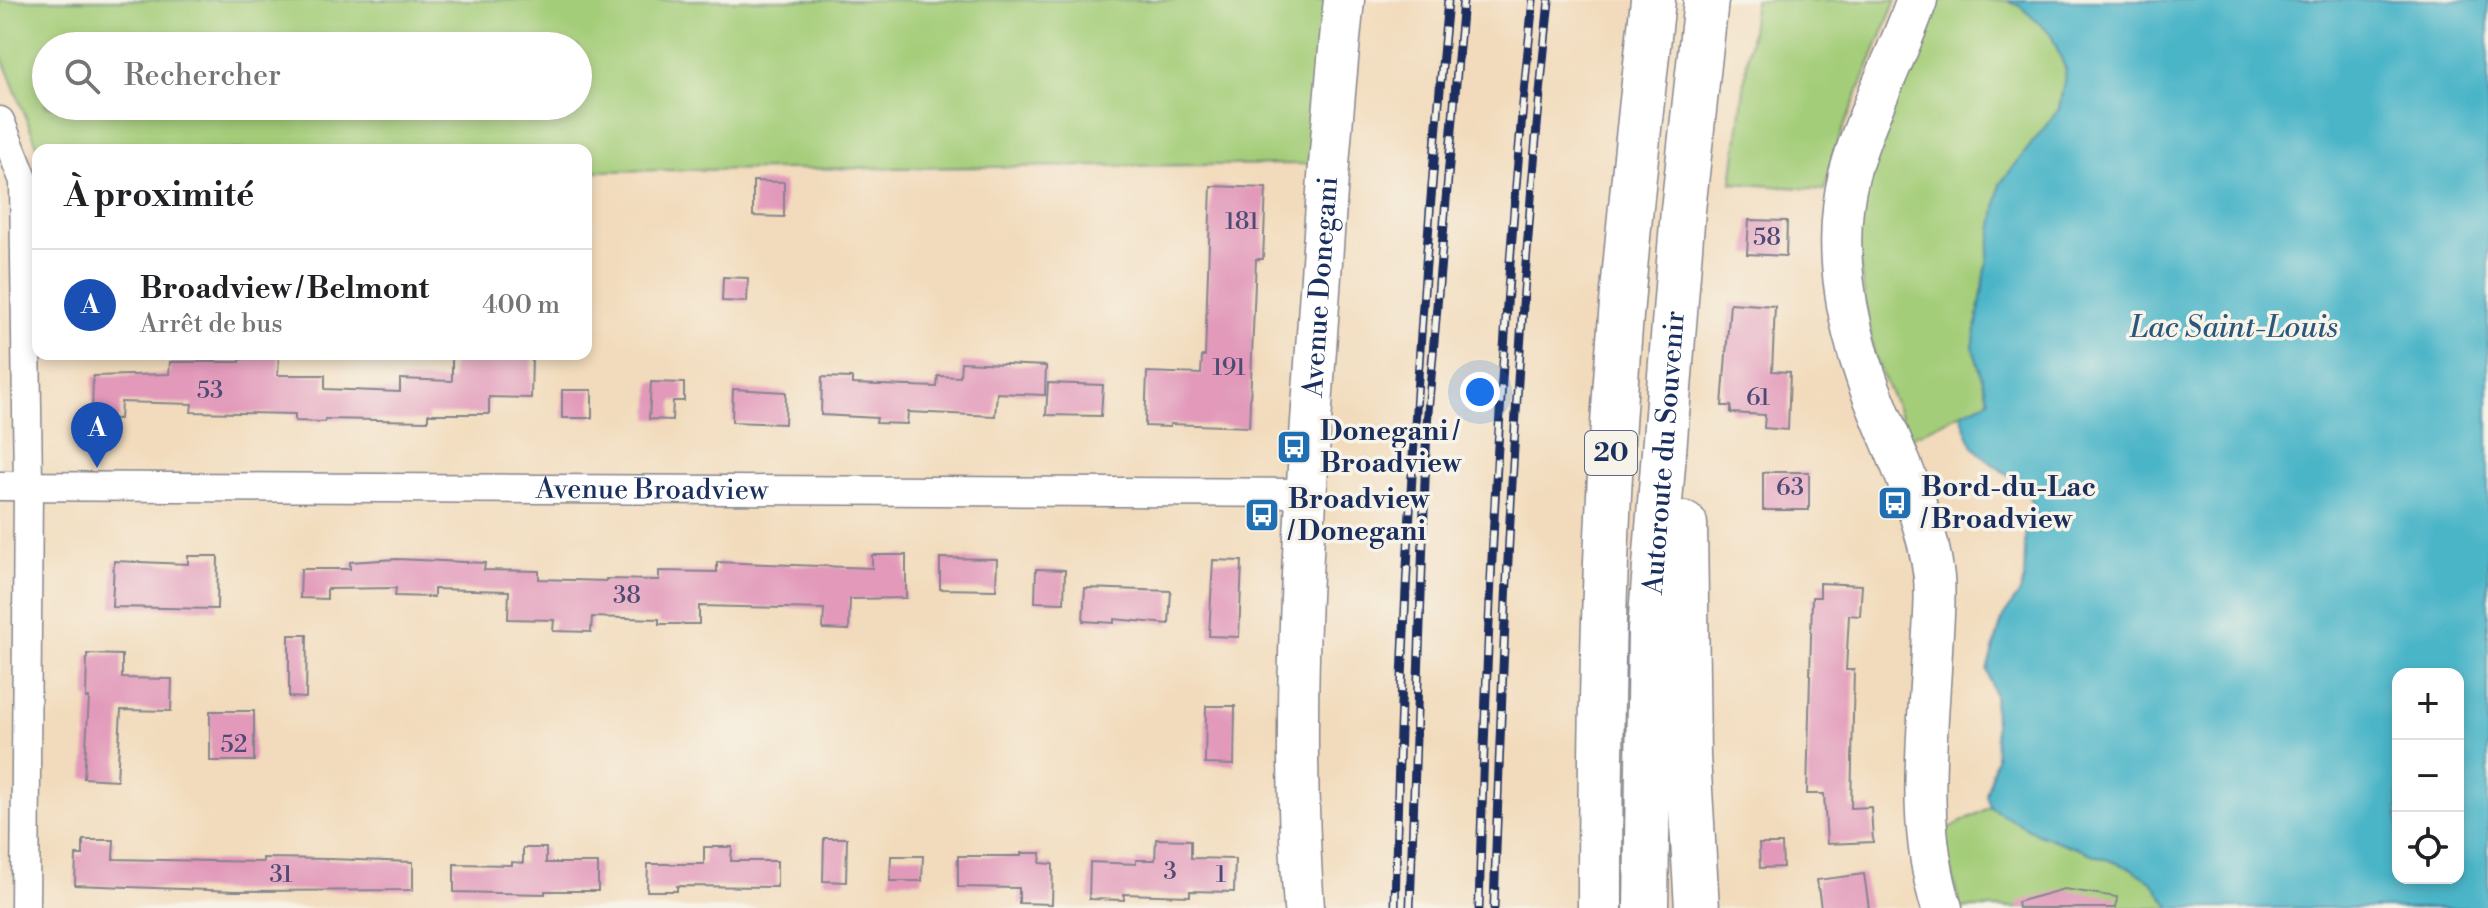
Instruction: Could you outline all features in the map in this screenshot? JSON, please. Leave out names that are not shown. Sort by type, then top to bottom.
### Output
[{"type":"highway","name":"Autoroute du Souvenir","points":[[1600,908],[1601,732],[1609,487],[1631,186],[1653,0]]},
{"type":"highway","name":"Autoroute du Souvenir","points":[[1646,908],[1650,630],[1683,210],[1706,0]]},
{"type":"highway","points":[[1683,210],[1686,699],[1697,908]]},
{"type":"street","name":"Avenue Donegani","points":[[1304,908],[1297,749],[1306,493],[1331,130],[1344,0]]},
{"type":"street","points":[[1917,0],[1852,165],[1845,195],[1842,241],[1846,298],[1854,338],[1917,510],[1934,577],[1925,825],[1942,908]]},
{"type":"street","points":[[0,121],[24,181],[28,486],[25,908]]},
{"type":"street","name":"Avenue Broadview","points":[[0,486],[1306,493]]},
{"type":"green space","points":[[0,0],[1326,0],[1310,164],[592,171],[592,144],[37,144],[0,52]]},
{"type":"green space","points":[[1755,0],[1896,0],[1835,149],[1825,190],[1732,183]]},
{"type":"green space","points":[[1933,0],[2008,0],[2021,7],[2051,34],[2066,70],[2059,109],[2000,184],[1973,348],[1989,400],[1910,438],[1874,356],[1858,255],[1861,191]]},
{"type":"green space","points":[[1990,807],[2038,834],[2130,867],[2151,881],[2171,908],[1960,908],[1942,832]]},
{"type":"water","name":"Lac Saint-Louis","points":[[2008,0],[2488,0],[2488,908],[2171,908],[2151,881],[2130,868],[2038,834],[1990,807],[1986,794],[1996,759],[1994,693],[1987,670],[2003,617],[2019,594],[2024,579],[2026,517],[2033,510],[2030,499],[2017,482],[1972,444],[1961,413],[1989,400],[1973,348],[2000,184],[2059,109],[2066,70],[2051,34],[2021,7]]},
{"type":"building","points":[[753,181],[784,182],[784,217],[753,216]]},
{"type":"building","points":[[1211,186],[1266,188],[1263,259],[1256,259],[1249,427],[1145,426],[1147,372],[1201,374],[1202,356],[1205,356]]},
{"type":"building","points":[[1749,220],[1787,221],[1786,256],[1747,254]]},
{"type":"building","points":[[723,277],[748,278],[747,302],[722,301]]},
{"type":"building","points":[[1730,303],[1775,306],[1772,371],[1790,372],[1788,430],[1764,428],[1765,415],[1731,413],[1731,406],[1722,406]]},
{"type":"building","points":[[279,360],[278,375],[325,375],[325,389],[400,392],[400,379],[452,381],[452,360],[532,360],[531,398],[489,397],[489,414],[428,414],[428,421],[295,421],[295,414],[191,412],[192,404],[121,402],[120,419],[92,418],[93,376],[169,374],[170,362]]},
{"type":"building","points":[[961,362],[1046,366],[1045,395],[997,393],[995,416],[908,412],[907,424],[876,423],[877,418],[821,415],[822,377],[852,378],[852,384],[937,387],[938,376],[960,377]]},
{"type":"building","points":[[651,382],[684,383],[684,401],[673,401],[672,420],[649,419]]},
{"type":"building","points":[[1048,383],[1103,385],[1101,416],[1046,415]]},
{"type":"building","points":[[733,389],[786,392],[785,424],[732,422]]},
{"type":"building","points":[[562,390],[592,390],[592,418],[562,418]]},
{"type":"building","points":[[1763,472],[1809,472],[1809,510],[1763,510]]},
{"type":"building","points":[[872,555],[906,555],[906,598],[850,599],[849,630],[823,629],[824,609],[699,606],[699,624],[659,624],[659,619],[592,617],[591,632],[553,631],[554,620],[508,619],[509,591],[434,589],[434,597],[395,596],[396,588],[327,589],[327,599],[300,598],[301,569],[350,569],[350,562],[397,559],[485,563],[484,570],[539,571],[539,579],[606,581],[659,580],[659,571],[717,572],[717,562],[872,568]]},
{"type":"building","points":[[188,556],[218,556],[217,609],[112,607],[114,561],[188,564]]},
{"type":"building","points":[[940,558],[997,559],[996,590],[940,589]]},
{"type":"building","points":[[1213,560],[1242,561],[1239,637],[1209,636]]},
{"type":"building","points":[[1036,569],[1065,570],[1064,603],[1035,602]]},
{"type":"building","points":[[1820,583],[1862,585],[1860,616],[1849,615],[1846,670],[1854,670],[1851,808],[1871,807],[1873,842],[1827,844],[1824,794],[1807,794],[1812,597],[1820,597]]},
{"type":"building","points":[[1085,588],[1171,591],[1169,624],[1114,619],[1114,623],[1083,621]]},
{"type":"building","points":[[289,635],[307,635],[306,698],[289,697]]},
{"type":"building","points":[[87,654],[122,655],[122,678],[172,679],[171,711],[121,710],[117,780],[84,778],[89,698],[86,698]]},
{"type":"building","points":[[1206,706],[1235,706],[1234,765],[1205,764]]},
{"type":"building","points":[[210,711],[254,711],[254,761],[210,761]]},
{"type":"building","points":[[824,838],[847,838],[846,882],[823,881]]},
{"type":"building","points":[[1156,839],[1191,840],[1191,858],[1235,859],[1234,892],[1190,891],[1190,896],[1124,894],[1124,900],[1089,899],[1090,862],[1136,864],[1136,860],[1155,860]]},
{"type":"building","points":[[83,840],[114,840],[113,859],[263,862],[263,858],[413,862],[413,890],[235,891],[75,885],[76,855],[83,855]]},
{"type":"building","points":[[1759,844],[1782,844],[1783,867],[1760,868]]},
{"type":"building","points":[[704,847],[732,847],[731,861],[777,861],[777,887],[677,886],[677,891],[647,891],[648,864],[704,864]]},
{"type":"building","points":[[523,848],[546,848],[546,863],[598,863],[598,891],[545,891],[545,894],[454,892],[454,864],[523,863]]},
{"type":"building","points":[[1021,853],[1041,853],[1040,863],[1053,864],[1052,904],[1019,903],[1019,888],[958,887],[958,856],[1021,856]]},
{"type":"building","points":[[891,856],[923,856],[922,881],[890,881]]},
{"type":"building","points":[[1864,874],[1869,908],[1821,908],[1817,880]]},
{"type":"building","points":[[2064,889],[2117,897],[2116,908],[2018,908],[2017,902]]},
{"type":"railway","points":[[1395,908],[1413,454],[1448,0]]},
{"type":"railway","points":[[1410,908],[1427,424],[1463,0]]},
{"type":"railway","points":[[1479,908],[1497,454],[1533,0]]},
{"type":"railway","points":[[1494,908],[1514,454],[1529,227],[1549,0]]},
{"type":"place","name":"Donegani / Broadview","points":[[1294,447]]},
{"type":"place","name":"Broadview / Belmont","points":[[97,468]]},
{"type":"place","name":"Bord-du-Lac / Broadview","points":[[1895,503]]},
{"type":"place","name":"Broadview / Donegani","points":[[1262,515]]}]
